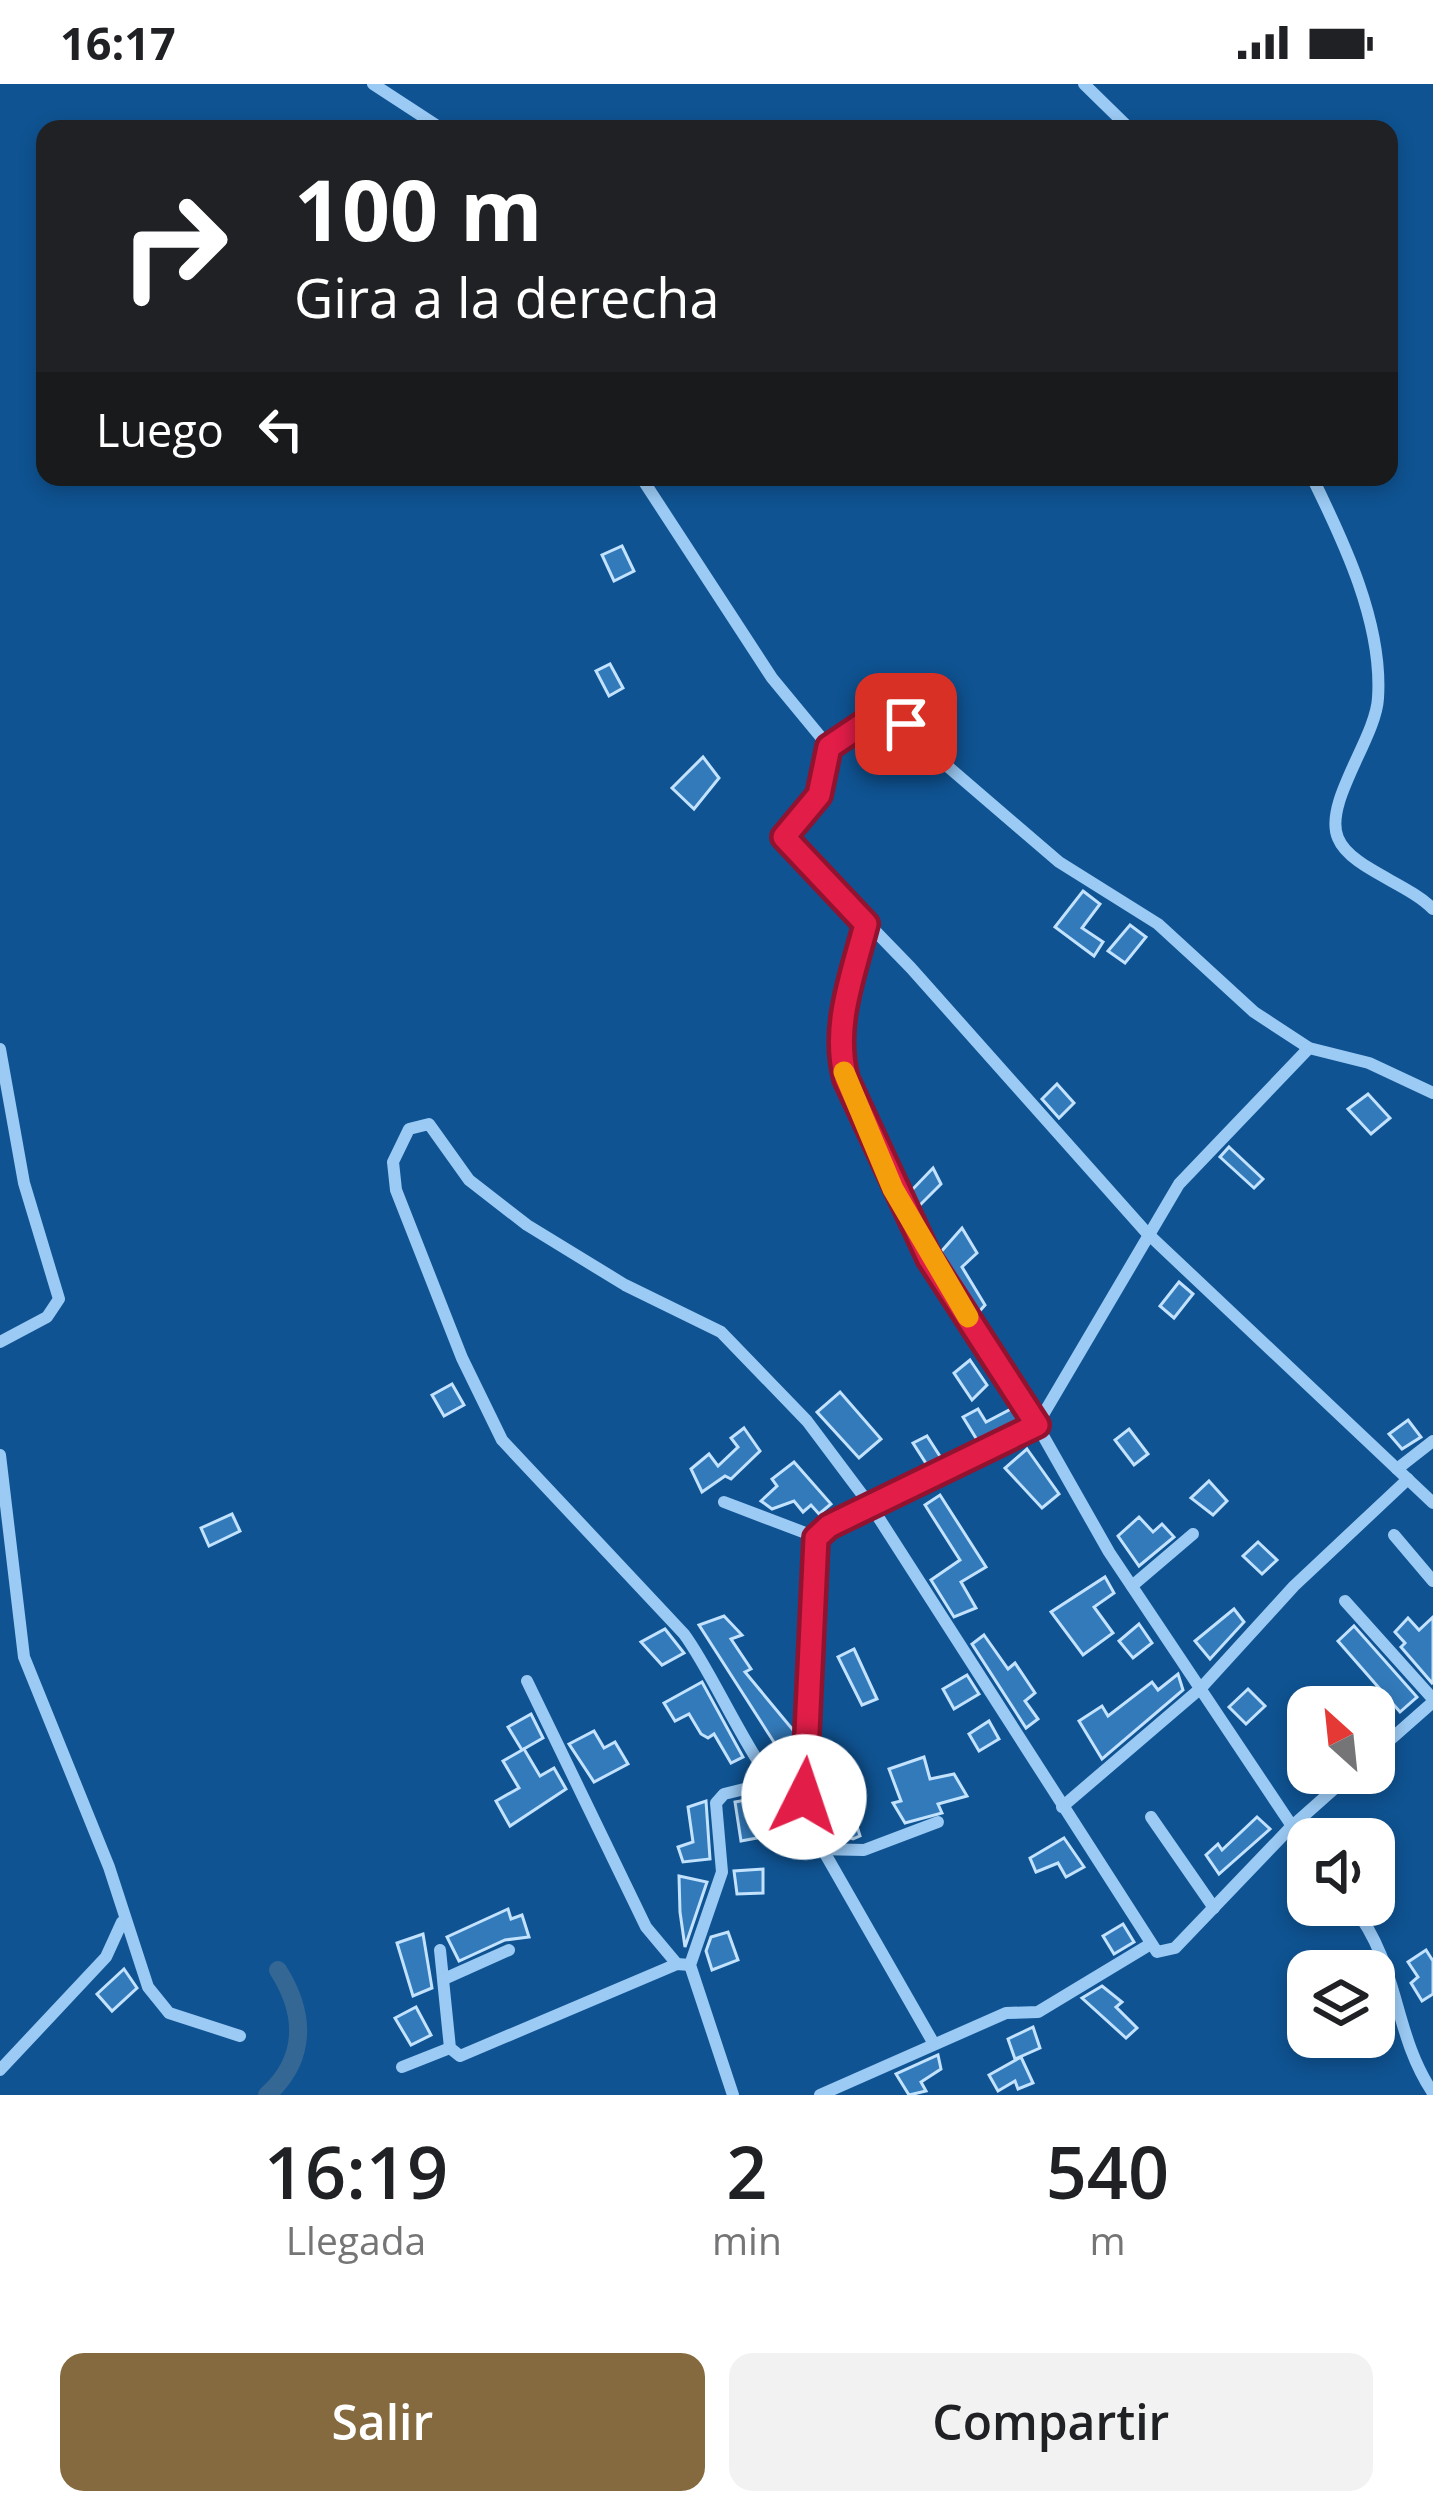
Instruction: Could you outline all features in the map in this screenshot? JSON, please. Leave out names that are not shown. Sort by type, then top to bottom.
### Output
[{"type":"street","points":[[373,84],[428,120]]},
{"type":"street","points":[[1084,84],[1121,120]]},
{"type":"street","points":[[647,486],[772,678],[829,747]]},
{"type":"street","points":[[1316,486],[1356,582],[1379,678],[1373,726],[1336,814],[1335,831],[1350,856],[1401,881],[1433,909]]},
{"type":"street","points":[[1433,1093],[1369,1063],[1309,1048],[1239,1001],[1158,924],[1059,862],[940,764],[906,724],[875,716],[829,747],[819,795],[784,837],[1147,1232],[1433,1503]]},
{"type":"street","points":[[866,924],[842,1017],[840,1048],[846,1079],[929,1258],[1037,1425],[1132,1586],[1287,1823]]},
{"type":"street","points":[[799,1808],[808,1780],[811,1556],[816,1538],[829,1526],[873,1509],[1037,1425],[1147,1232],[1212,1145],[1309,1048]]},
{"type":"street","points":[[0,1049],[24,1183],[59,1298],[47,1317],[0,1342]]},
{"type":"street","points":[[934,2044],[817,1849],[799,1808],[769,1783],[724,1694],[684,1634],[502,1440],[462,1358],[396,1190],[393,1162],[403,1136],[427,1123],[469,1180],[527,1226],[625,1285],[721,1332],[807,1420],[873,1509],[1149,1945],[1168,1953],[1287,1831]]},
{"type":"street","points":[[1062,1807],[1202,1688],[1433,1442]]},
{"type":"street","points":[[0,1455],[24,1657],[109,1867],[122,1922],[161,2008],[240,2036]]},
{"type":"street","points":[[724,1502],[816,1538]]},
{"type":"street","points":[[1132,1586],[1193,1534]]},
{"type":"street","points":[[1394,1535],[1433,1581]]},
{"type":"street","points":[[1345,1601],[1433,1700],[1395,1735]]},
{"type":"street","points":[[527,1681],[646,1927],[683,1965],[733,2095]]},
{"type":"street","points":[[402,2067],[450,2048],[466,2056],[683,1965],[722,1872],[716,1803],[724,1794],[769,1783]]},
{"type":"street","points":[[1301,1818],[1328,1794]]},
{"type":"street","points":[[1151,1817],[1214,1908]]},
{"type":"street","points":[[817,1849],[864,1850],[938,1822]]},
{"type":"street","points":[[0,2070],[106,1958],[122,1922]]},
{"type":"street","points":[[1366,1926],[1384,1952],[1412,2052],[1433,2093]]},
{"type":"street","points":[[820,2095],[1006,2013],[1038,2012],[1149,1945]]},
{"type":"street","points":[[444,1979],[509,1949]]},
{"type":"street","points":[[440,1950],[450,2048]]},
{"type":"building","points":[[622,546],[634,571],[614,581],[602,555]]},
{"type":"building","points":[[610,664],[623,688],[609,696],[596,671]]},
{"type":"building","points":[[703,757],[719,778],[694,809],[672,788]]},
{"type":"building","points":[[1083,891],[1100,904],[1082,928],[1103,942],[1094,956],[1055,927]]},
{"type":"building","points":[[1130,925],[1146,937],[1125,963],[1108,951]]},
{"type":"building","points":[[1057,1084],[1074,1103],[1059,1118],[1042,1099]]},
{"type":"building","points":[[1368,1094],[1390,1118],[1371,1134],[1348,1109]]},
{"type":"building","points":[[1229,1147],[1263,1179],[1254,1188],[1220,1157]]},
{"type":"building","points":[[933,1168],[941,1184],[917,1208],[910,1192]]},
{"type":"building","points":[[962,1228],[977,1253],[962,1267],[985,1305],[977,1314],[940,1253]]},
{"type":"building","points":[[1179,1282],[1193,1294],[1174,1318],[1160,1306]]},
{"type":"building","points":[[970,1360],[987,1385],[972,1400],[954,1373]]},
{"type":"building","points":[[452,1384],[464,1405],[444,1416],[432,1395]]},
{"type":"building","points":[[840,1392],[881,1439],[859,1458],[817,1412]]},
{"type":"building","points":[[1013,1408],[1022,1421],[979,1443],[963,1417],[978,1409],[986,1422]]},
{"type":"building","points":[[1408,1420],[1421,1437],[1402,1449],[1389,1434]]},
{"type":"building","points":[[744,1428],[760,1451],[731,1479],[725,1476],[702,1492],[691,1469],[709,1454],[718,1466],[738,1447],[731,1438]]},
{"type":"building","points":[[1129,1429],[1148,1454],[1134,1465],[1115,1440]]},
{"type":"building","points":[[927,1436],[943,1461],[929,1468],[913,1443]]},
{"type":"building","points":[[1027,1449],[1059,1494],[1042,1508],[1005,1468]]},
{"type":"building","points":[[794,1462],[831,1504],[819,1514],[811,1505],[803,1512],[794,1501],[772,1509],[761,1501],[777,1486],[772,1479]]},
{"type":"building","points":[[1209,1481],[1227,1501],[1213,1515],[1191,1498]]},
{"type":"building","points":[[940,1495],[986,1567],[961,1582],[976,1608],[954,1617],[931,1580],[960,1560],[925,1505]]},
{"type":"building","points":[[232,1514],[240,1531],[209,1546],[201,1528]]},
{"type":"building","points":[[1139,1517],[1153,1532],[1162,1524],[1174,1537],[1139,1566],[1118,1536]]},
{"type":"building","points":[[1258,1542],[1277,1560],[1262,1574],[1243,1556]]},
{"type":"building","points":[[1105,1577],[1114,1593],[1094,1607],[1113,1633],[1083,1655],[1051,1612]]},
{"type":"building","points":[[1234,1609],[1244,1622],[1210,1659],[1195,1641]]},
{"type":"building","points":[[724,1616],[742,1635],[731,1639],[751,1669],[745,1672],[798,1736],[795,1775],[699,1625]]},
{"type":"building","points":[[1433,1617],[1432,1683],[1401,1647],[1405,1643],[1395,1632],[1408,1618],[1419,1630]]},
{"type":"building","points":[[1139,1624],[1152,1643],[1133,1658],[1119,1641]]},
{"type":"building","points":[[1354,1626],[1417,1697],[1400,1712],[1395,1706],[1395,1686],[1377,1686],[1338,1641]]},
{"type":"building","points":[[665,1629],[684,1653],[662,1665],[641,1642]]},
{"type":"building","points":[[984,1635],[1008,1669],[1015,1663],[1035,1693],[1025,1701],[1038,1719],[1026,1728],[972,1644]]},
{"type":"building","points":[[854,1649],[877,1699],[862,1705],[838,1657]]},
{"type":"building","points":[[1178,1674],[1183,1690],[1102,1759],[1079,1721],[1102,1706],[1108,1716],[1152,1682],[1158,1690]]},
{"type":"building","points":[[967,1675],[979,1694],[954,1709],[943,1689]]},
{"type":"building","points":[[702,1682],[743,1757],[731,1763],[714,1734],[708,1738],[701,1734],[689,1714],[675,1721],[664,1703]]},
{"type":"building","points":[[1248,1689],[1265,1706],[1246,1724],[1229,1707]]},
{"type":"building","points":[[531,1714],[543,1738],[522,1750],[508,1727]]},
{"type":"building","points":[[989,1721],[999,1739],[979,1751],[969,1734]]},
{"type":"building","points":[[594,1731],[604,1748],[615,1742],[628,1764],[594,1782],[569,1744]]},
{"type":"building","points":[[524,1749],[540,1776],[554,1768],[566,1789],[510,1826],[496,1801],[519,1788],[503,1761]]},
{"type":"building","points":[[924,1757],[930,1779],[954,1774],[967,1796],[938,1804],[942,1813],[905,1823],[893,1803],[901,1801],[889,1769]]},
{"type":"building","points":[[845,1787],[860,1836],[853,1839],[836,1833],[828,1819],[818,1820],[825,1793]]},
{"type":"building","points":[[706,1801],[710,1859],[683,1862],[678,1847],[693,1842],[688,1807]]},
{"type":"building","points":[[771,1801],[772,1816],[754,1817],[757,1838],[741,1841],[735,1802]]},
{"type":"building","points":[[1257,1817],[1270,1829],[1219,1874],[1206,1855],[1218,1844],[1222,1850]]},
{"type":"building","points":[[1064,1838],[1084,1867],[1066,1877],[1058,1863],[1036,1872],[1030,1858]]},
{"type":"building","points":[[763,1869],[763,1893],[737,1894],[734,1871]]},
{"type":"building","points":[[679,1876],[707,1882],[685,1947],[680,1912]]},
{"type":"building","points":[[508,1909],[511,1919],[522,1915],[529,1937],[505,1940],[459,1961],[447,1937]]},
{"type":"building","points":[[1123,1924],[1134,1942],[1114,1954],[1103,1936]]},
{"type":"building","points":[[728,1932],[738,1960],[712,1970],[706,1951],[711,1937]]},
{"type":"building","points":[[423,1934],[432,1988],[413,1996],[397,1943]]},
{"type":"building","points":[[1426,1950],[1433,1961],[1433,1994],[1422,2001],[1411,1983],[1418,1977],[1408,1962]]},
{"type":"building","points":[[124,1969],[137,1988],[112,2011],[97,1994]]},
{"type":"building","points":[[1102,1986],[1122,2002],[1116,2007],[1137,2028],[1126,2038],[1082,1998]]},
{"type":"building","points":[[416,2007],[431,2035],[411,2045],[395,2018]]},
{"type":"building","points":[[1033,2027],[1040,2048],[1015,2059],[1008,2039]]},
{"type":"building","points":[[938,2055],[941,2069],[921,2082],[926,2091],[909,2095],[896,2074]]},
{"type":"building","points":[[1021,2057],[1033,2083],[1018,2089],[1015,2081],[998,2091],[989,2075]]},
{"type":"waterway","points":[[267,2095],[290,2066],[298,2036],[294,2003],[278,1970]]},
{"type":"slow traffic","points":[[844,1072],[893,1189],[929,1258],[968,1317]]},
{"type":"route","points":[[804,1797],[811,1556],[816,1538],[829,1526],[873,1509],[1037,1425],[929,1258],[893,1189],[846,1079],[840,1048],[842,1017],[866,924],[784,837],[819,795],[829,747],[838,737],[875,716],[890,716],[906,724]]}]
